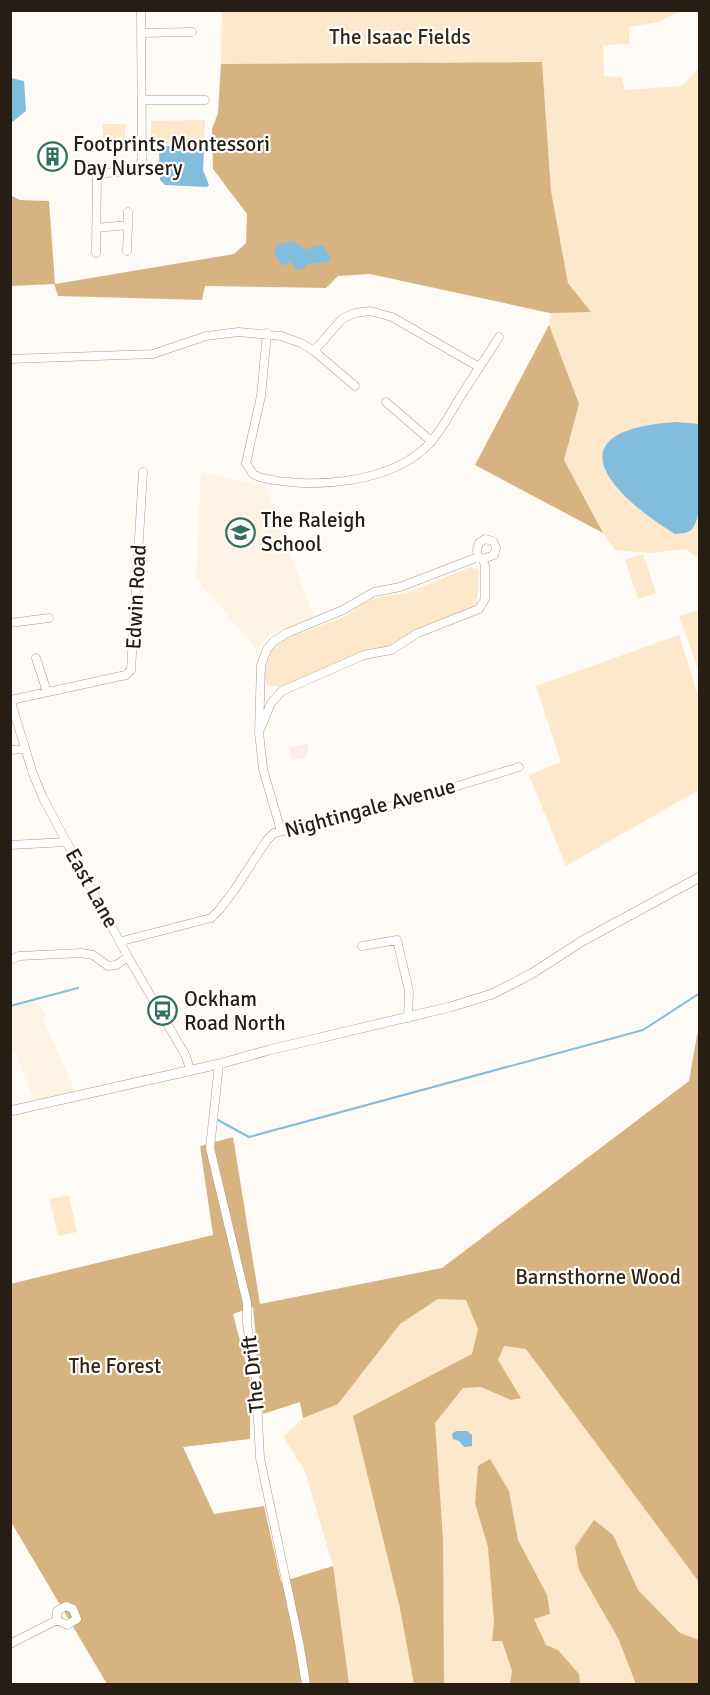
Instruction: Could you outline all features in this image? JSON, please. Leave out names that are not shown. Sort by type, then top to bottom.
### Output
[{"type":"main road","points":[[10,1111],[219,1064],[408,1018],[492,994],[699,877]]},
{"type":"street","points":[[96,253],[97,174],[137,170],[141,165],[141,10]]},
{"type":"street","points":[[141,33],[192,32]]},
{"type":"street","points":[[142,100],[204,100]]},
{"type":"street","points":[[128,212],[128,251]]},
{"type":"street","points":[[96,228],[128,225]]},
{"type":"street","points":[[314,351],[342,319],[356,313],[370,311],[392,317],[479,367]]},
{"type":"street","points":[[10,359],[153,354],[206,336],[239,332],[267,333],[290,338],[314,351],[355,386]]},
{"type":"street","points":[[267,333],[261,396],[246,459],[248,467],[252,474],[265,479],[308,484],[353,480],[396,466],[417,454],[431,441],[499,338]]},
{"type":"street","points":[[386,402],[431,441]]},
{"type":"street","name":"Edwin Road","points":[[11,699],[126,675],[130,670],[143,471]]},
{"type":"street","points":[[261,683],[267,693],[274,694],[364,655],[391,650],[418,633],[479,609],[485,599],[485,566],[480,558],[400,587],[374,592],[343,610],[283,635],[270,644],[261,665],[259,732],[263,769],[281,831]]},
{"type":"street","points":[[10,623],[49,618]]},
{"type":"street","points":[[36,658],[47,692]]},
{"type":"street","points":[[259,732],[271,702],[282,691]]},
{"type":"street","name":"East Lane","points":[[11,699],[37,786],[122,941],[128,957],[186,1056],[190,1070]]},
{"type":"street","points":[[10,750],[25,749]]},
{"type":"street","name":"Nightingale Avenue","points":[[122,941],[211,918],[233,892],[267,840],[281,831],[396,805],[519,767]]},
{"type":"street","points":[[10,845],[67,842]]},
{"type":"street","points":[[362,946],[397,940],[409,991],[408,1018]]},
{"type":"street","points":[[10,960],[19,956],[81,952],[93,955],[108,966],[116,965],[128,957]]},
{"type":"street","name":"The Drift","points":[[219,1064],[210,1148],[247,1303],[247,1324],[256,1381],[260,1458],[306,1684]]},
{"type":"street","points":[[10,1644],[57,1620]]},
{"type":"shaded area","name":"The Raleigh School","points":[[201,472],[265,486],[314,617],[269,635],[258,651],[196,578]]},
{"type":"shaded area","points":[[309,743],[307,757],[292,760],[289,748]]},
{"type":"shaded area","points":[[38,1000],[46,1017],[43,1019],[75,1091],[34,1100],[15,1052],[11,1054],[10,1007]]},
{"type":"green space","name":"The Isaac Fields","points":[[222,11],[682,11],[658,22],[629,27],[629,44],[603,45],[604,76],[621,77],[625,90],[682,86],[699,68],[700,554],[698,558],[686,549],[650,553],[615,550],[603,533],[475,465],[549,325],[550,313],[590,311],[568,283],[551,191],[542,62],[221,64]]},
{"type":"green space","points":[[542,62],[551,191],[568,283],[591,312],[550,313],[370,274],[338,276],[326,288],[205,286],[202,300],[58,296],[54,284],[11,286],[10,195],[20,200],[49,201],[55,284],[234,254],[246,243],[247,214],[213,169],[212,129],[218,113],[221,64]]},
{"type":"green space","points":[[205,120],[204,143],[151,144],[151,121]]},
{"type":"green space","points":[[103,124],[125,124],[125,150],[103,150]]},
{"type":"green space","points":[[549,325],[579,404],[564,460],[603,533],[475,465]]},
{"type":"green space","points":[[643,554],[656,593],[638,599],[625,560]]},
{"type":"green space","points":[[470,567],[478,569],[479,572],[477,602],[472,609],[390,647],[367,650],[283,687],[270,686],[263,681],[264,664],[271,650],[283,640],[346,616],[368,601],[383,596],[407,593]]},
{"type":"green space","points":[[700,610],[699,672],[679,616]]},
{"type":"green space","points":[[679,635],[699,699],[699,790],[566,866],[529,775],[561,762],[536,686]]},
{"type":"green space","points":[[699,1033],[699,1582],[526,1349],[504,1346],[498,1360],[521,1398],[511,1400],[481,1387],[463,1388],[435,1423],[443,1539],[444,1684],[414,1684],[400,1608],[353,1416],[472,1354],[478,1329],[466,1300],[438,1299],[400,1324],[338,1404],[303,1418],[300,1402],[263,1414],[253,1307],[233,1314],[250,1379],[250,1439],[183,1447],[214,1514],[264,1506],[281,1582],[333,1566],[349,1684],[107,1684],[11,1522],[10,1284],[213,1235],[200,1146],[233,1137],[260,1304],[442,1268],[689,1081]]},
{"type":"green space","points":[[69,1195],[77,1232],[58,1236],[50,1199]]},
{"type":"green space","points":[[438,1299],[492,1300],[699,1537],[699,1684],[319,1684],[333,1566],[305,1471],[283,1437],[303,1418],[300,1401],[400,1324]]},
{"type":"green space","points":[[490,1459],[509,1491],[518,1540],[547,1595],[550,1614],[534,1619],[546,1645],[558,1650],[579,1674],[580,1684],[510,1684],[512,1671],[502,1641],[492,1641],[494,1622],[488,1547],[475,1503],[478,1466]]},
{"type":"green space","points":[[594,1520],[613,1535],[638,1590],[680,1633],[699,1640],[699,1684],[636,1684],[618,1638],[579,1570],[575,1547]]},
{"type":"water","points":[[11,78],[24,81],[26,111],[11,123]]},
{"type":"water","points":[[163,146],[200,146],[204,150],[203,170],[209,185],[207,187],[165,185],[160,180],[159,150]]},
{"type":"water","points":[[293,241],[307,250],[315,245],[324,246],[332,260],[308,263],[305,268],[296,270],[291,261],[283,266],[273,253],[277,245]]},
{"type":"water","points":[[676,422],[699,424],[701,478],[697,520],[691,530],[675,534],[629,500],[613,483],[604,466],[604,450],[614,437],[638,427]]},
{"type":"water","points":[[456,1431],[467,1431],[472,1435],[472,1446],[464,1447],[459,1441],[453,1439],[452,1434]]},
{"type":"waterway","points":[[10,1006],[78,988]]},
{"type":"waterway","points":[[218,1120],[249,1137],[643,1030],[700,993]]},
{"type":"place","name":"Footprints Montessori Day Nursery","points":[[52,156]]},
{"type":"place","name":"The Raleigh School","points":[[240,532]]},
{"type":"place","name":"Ockham Road North","points":[[163,1011]]},
{"type":"park label","name":"Barnsthorne Wood","points":[[598,1277]]},
{"type":"park label","name":"The Forest","points":[[115,1366]]}]
